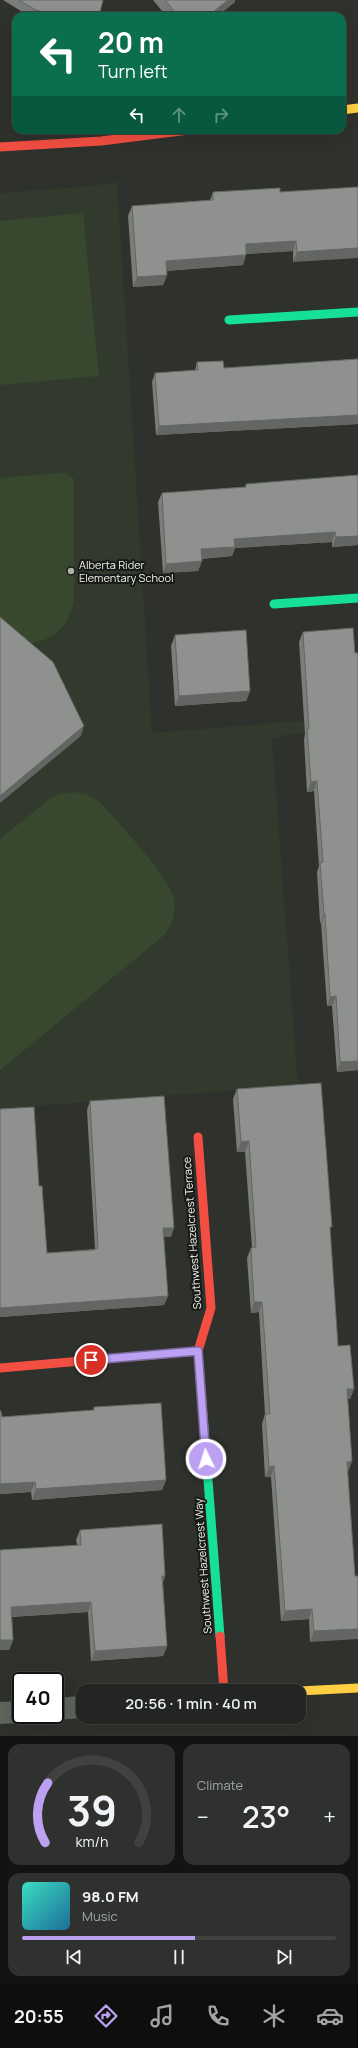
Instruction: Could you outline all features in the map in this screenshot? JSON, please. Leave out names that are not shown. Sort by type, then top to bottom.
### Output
[{"type":"street","points":[[346,110],[358,108]]},
{"type":"street","points":[[0,147],[102,141],[157,134]]},
{"type":"street","points":[[229,320],[358,312]]},
{"type":"street","points":[[274,604],[358,598]]},
{"type":"street","name":"Southwest Hazelcrest Terrace","points":[[198,1137],[211,1308],[198,1351]]},
{"type":"street","points":[[0,1368],[198,1351]]},
{"type":"street","name":"Southwest Hazelcrest Way","points":[[198,1351],[223,1684]]},
{"type":"street","points":[[306,1691],[358,1688]]},
{"type":"street","points":[[64,1708],[76,1708]]},
{"type":"street","points":[[0,1714],[12,1713]]},
{"type":"shaded area","name":"Alberta Rider Elementary School","points":[[117,182],[152,733],[358,716],[358,728],[284,735],[272,739],[298,1085],[0,1109],[0,193],[91,186]]},
{"type":"green space","points":[[83,213],[99,376],[0,385],[0,221]]},
{"type":"green space","points":[[65,473],[74,479],[74,600],[69,617],[60,630],[47,639],[30,643],[0,620],[0,478]]},
{"type":"green space","points":[[74,792],[88,795],[101,803],[131,836],[154,865],[171,891],[175,906],[174,916],[168,930],[161,938],[0,1070],[0,839],[52,797],[59,794]]},
{"type":"building","points":[[19,0],[103,0],[100,12],[43,12],[36,10]]},
{"type":"building","points":[[165,0],[228,0],[213,12],[175,12]]},
{"type":"building","points":[[358,187],[358,248],[297,252],[296,241],[246,244],[246,255],[166,261],[167,275],[137,277],[132,206],[213,200],[213,192],[280,188],[280,192]]},
{"type":"building","points":[[358,359],[358,415],[159,426],[155,373],[198,370],[197,362],[223,361],[224,368]]},
{"type":"building","points":[[358,475],[358,536],[336,537],[335,532],[234,539],[235,547],[201,549],[202,561],[166,564],[162,493],[246,487],[246,484]]},
{"type":"building","points":[[0,617],[53,662],[84,726],[0,796]]},
{"type":"building","points":[[353,628],[355,653],[358,653],[358,1061],[340,1062],[336,996],[330,997],[320,863],[323,862],[317,781],[311,782],[303,632]]},
{"type":"building","points":[[246,630],[250,691],[179,696],[175,635]]},
{"type":"building","points":[[321,1083],[332,1227],[330,1227],[338,1346],[350,1345],[354,1389],[347,1389],[352,1461],[347,1462],[355,1576],[358,1576],[358,1629],[314,1631],[312,1609],[285,1611],[274,1466],[269,1467],[265,1414],[270,1414],[262,1302],[254,1302],[251,1248],[256,1247],[249,1141],[241,1142],[237,1089]]},
{"type":"building","points":[[164,1096],[174,1228],[163,1228],[168,1296],[0,1308],[0,1109],[34,1107],[39,1186],[42,1186],[47,1253],[93,1250],[98,1248],[90,1101]]},
{"type":"building","points":[[161,1403],[166,1480],[36,1489],[35,1482],[0,1484],[0,1411],[2,1417],[94,1410],[94,1407]]},
{"type":"building","points":[[162,1524],[165,1576],[162,1576],[167,1646],[95,1651],[91,1602],[11,1607],[13,1640],[0,1640],[0,1550],[81,1545],[80,1530]]},
{"type":"traffic: fast","points":[[229,320],[358,312]]},
{"type":"traffic: fast","points":[[274,604],[358,598]]},
{"type":"traffic: fast","points":[[203,1415],[220,1636]]},
{"type":"traffic: slow","points":[[346,110],[358,108]]},
{"type":"traffic: slow","points":[[306,1691],[358,1688]]},
{"type":"traffic: jam","points":[[0,147],[101,141],[157,134]]},
{"type":"traffic: jam","points":[[198,1137],[211,1308],[198,1351],[203,1415]]},
{"type":"traffic: jam","points":[[0,1368],[198,1351]]},
{"type":"traffic: jam","points":[[220,1636],[223,1684]]},
{"type":"place","name":"Alberta Rider Elementary School","points":[[71,571]]},
{"type":"route","points":[[91,1360],[198,1351],[206,1459]]}]
